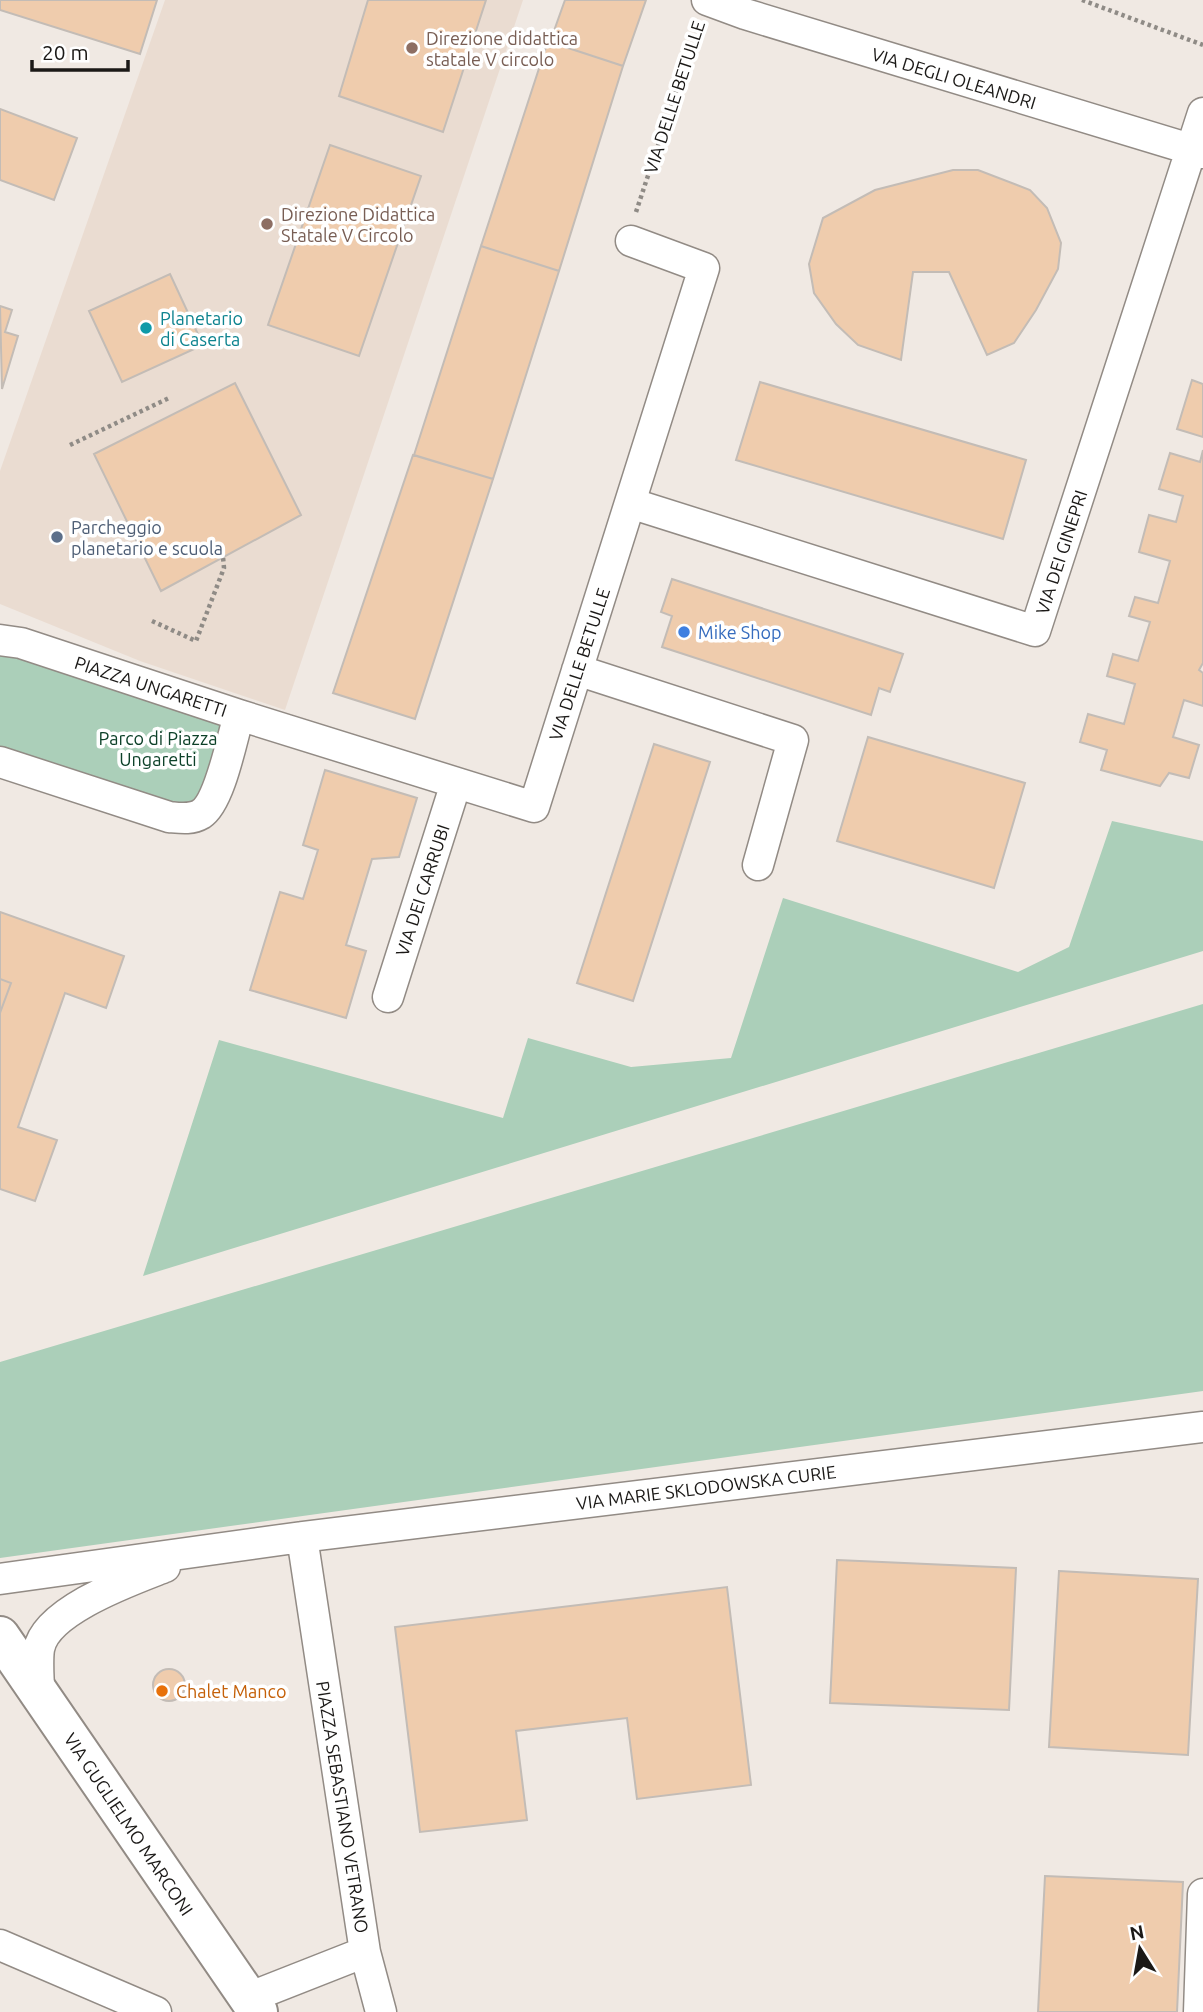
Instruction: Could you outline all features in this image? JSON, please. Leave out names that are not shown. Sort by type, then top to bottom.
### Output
[{"type":"street","name":"VIA DEGLI OLEANDRI","points":[[702,13],[745,14],[1198,151]]},
{"type":"street","points":[[1198,151],[1203,113]]},
{"type":"street","name":"VIA DEI GINEPRI","points":[[630,503],[1035,631],[1198,151]]},
{"type":"street","name":"VIA DELLE BETULLE","points":[[239,716],[534,807],[704,268],[631,240]]},
{"type":"street","name":"PIAZZA UNGARETTI","points":[[0,640],[21,643],[239,716],[215,797],[204,813],[188,819],[169,817],[0,762]]},
{"type":"street","points":[[577,670],[793,740],[758,865]]},
{"type":"street","name":"VIA DEI CARRUBI","points":[[388,997],[456,783]]},
{"type":"street","name":"VIA MARIE SKLODOWSKA CURIE","points":[[0,1579],[302,1537],[1203,1427]]},
{"type":"street","name":"PIAZZA SEBASTIANO VETRANO","points":[[253,2005],[365,1952],[302,1537]]},
{"type":"street","name":"VIA MARIE SKLODOWSKA CURIE","points":[[39,1693],[39,1646],[65,1613],[112,1588],[209,1549]]},
{"type":"street","name":"VIA GUGLIELMO MARCONI","points":[[0,1636],[253,2005]]},
{"type":"street","points":[[1199,2012],[1203,1894]]},
{"type":"street","points":[[0,1945],[156,2012]]},
{"type":"street","points":[[365,1952],[381,2012]]},
{"type":"path","points":[[1082,0],[1203,45]]},
{"type":"path","name":"VIA DELLE BETULLE","points":[[662,252],[670,226],[636,214],[702,13]]},
{"type":"path","points":[[71,445],[171,397]]},
{"type":"path","points":[[152,621],[196,641],[224,568],[223,558]]},
{"type":"shaded area","name":"Direzione Didattica Statale V Circolo","points":[[165,0],[523,0],[285,710],[140,661],[0,604],[0,471]]},
{"type":"green space","name":"Parco di Piazza Ungaretti","points":[[0,640],[246,717],[188,819],[0,753]]},
{"type":"green space","points":[[1112,821],[1203,841],[1203,951],[143,1276],[219,1040],[503,1118],[528,1038],[631,1067],[731,1058],[783,898],[1018,972],[1069,947]]},
{"type":"green space","points":[[1203,1004],[1203,1391],[0,1558],[0,1362]]},
{"type":"building","points":[[0,0],[157,0],[140,54],[0,10]]},
{"type":"building","name":"Direzione didattica statale V circolo","points":[[368,0],[486,0],[443,132],[339,96]]},
{"type":"building","points":[[565,0],[646,0],[623,66],[550,42]]},
{"type":"building","points":[[550,42],[623,66],[559,271],[481,246],[547,44]]},
{"type":"building","points":[[0,109],[77,138],[54,200],[0,180]]},
{"type":"building","points":[[330,145],[421,176],[359,356],[268,325]]},
{"type":"building","points":[[953,170],[978,170],[1030,190],[1047,208],[1061,243],[1058,269],[1036,310],[1014,343],[987,355],[949,272],[913,272],[901,360],[858,345],[836,324],[814,293],[809,264],[823,218],[875,190]]},
{"type":"building","points":[[481,246],[559,271],[493,479],[414,455]]},
{"type":"building","name":"Planetario di Caserta","points":[[170,274],[203,345],[122,382],[89,311]]},
{"type":"building","points":[[0,306],[12,310],[5,332],[18,336],[2,389]]},
{"type":"building","points":[[1192,380],[1203,384],[1203,437],[1177,429]]},
{"type":"building","points":[[760,382],[1026,460],[1003,539],[736,460]]},
{"type":"building","points":[[235,383],[301,515],[161,591],[94,454]]},
{"type":"building","points":[[1203,450],[1203,663],[1199,670],[1203,673],[1203,706],[1184,700],[1173,737],[1199,745],[1189,778],[1169,773],[1160,786],[1101,770],[1107,750],[1080,742],[1088,714],[1124,724],[1135,684],[1107,676],[1113,654],[1138,661],[1150,622],[1129,616],[1135,597],[1158,603],[1170,561],[1139,552],[1149,515],[1176,522],[1183,496],[1159,489],[1170,453],[1200,462]]},
{"type":"building","points":[[413,455],[493,479],[415,719],[333,693]]},
{"type":"building","points":[[672,579],[903,654],[890,692],[879,688],[871,715],[662,647],[672,616],[661,612]]},
{"type":"building","points":[[868,737],[1025,783],[994,888],[837,841]]},
{"type":"building","points":[[654,744],[710,762],[633,1001],[577,983]]},
{"type":"building","points":[[325,770],[417,798],[399,857],[372,859],[346,945],[366,951],[346,1018],[250,990],[280,892],[303,899],[318,850],[303,845]]},
{"type":"building","points":[[0,912],[124,956],[106,1008],[65,993],[18,1127],[57,1140],[35,1201],[0,1189],[0,1013],[11,983],[0,979]]},
{"type":"building","points":[[0,912],[124,956],[106,1008],[65,993],[18,1127],[57,1140],[35,1201],[0,1189]]},
{"type":"building","points":[[0,979],[11,983],[0,1013]]},
{"type":"building","points":[[837,1560],[1016,1568],[1009,1710],[830,1703]]},
{"type":"building","points":[[1059,1571],[1198,1579],[1188,1755],[1049,1747]]},
{"type":"building","points":[[727,1587],[751,1785],[637,1799],[627,1718],[516,1731],[527,1820],[420,1832],[395,1627]]},
{"type":"building","points":[[169,1669],[181,1673],[185,1685],[181,1697],[169,1701],[157,1697],[153,1685],[157,1673]]},
{"type":"building","points":[[1045,1876],[1183,1882],[1177,2012],[1038,2012]]},
{"type":"place","name":"Direzione didattica statale V circolo","points":[[412,48]]},
{"type":"place","name":"Direzione Didattica Statale V Circolo","points":[[267,224]]},
{"type":"place","name":"Planetario di Caserta","points":[[146,328]]},
{"type":"place","name":"Parcheggio planetario e scuola","points":[[57,537]]},
{"type":"place","name":"Mike Shop","points":[[684,632]]},
{"type":"place","name":"Chalet Manco","points":[[162,1691]]}]
